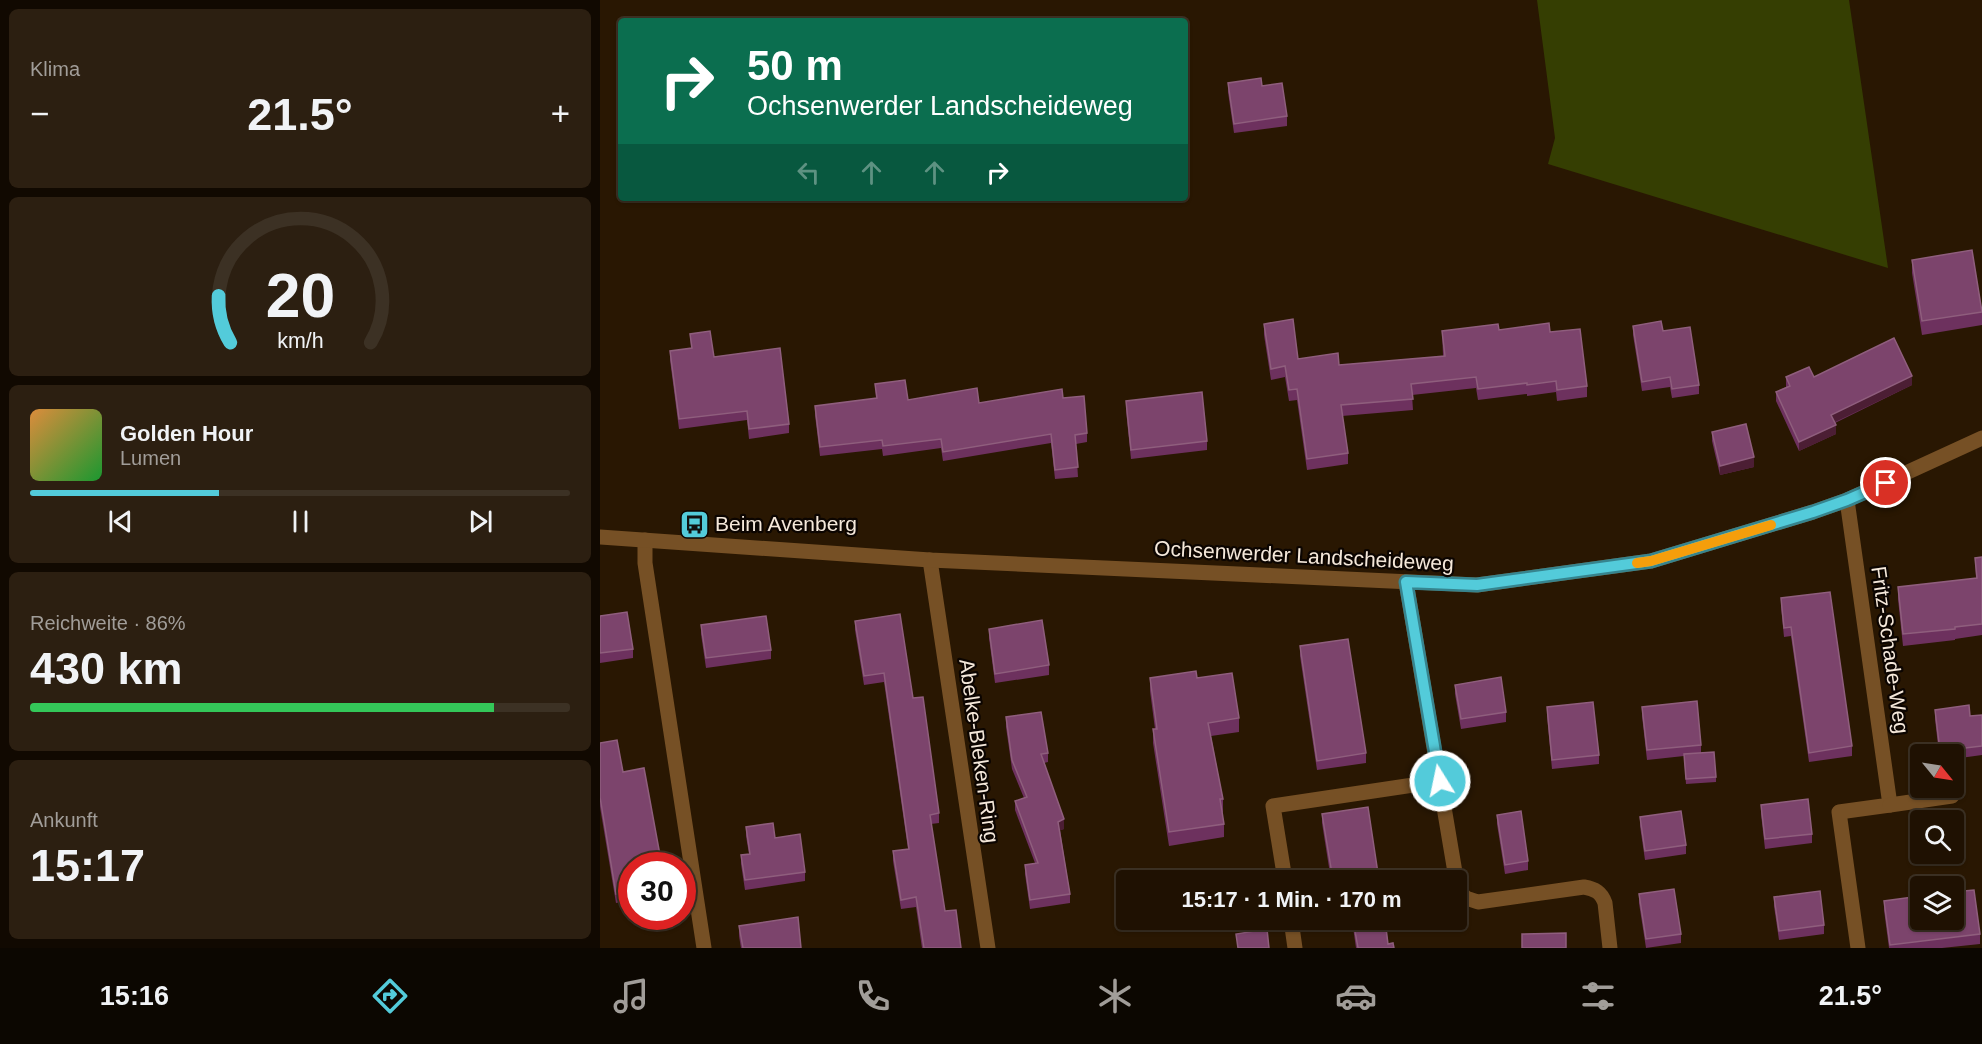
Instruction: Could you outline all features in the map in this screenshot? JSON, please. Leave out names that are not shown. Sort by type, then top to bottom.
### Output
[{"type":"street","name":"Ochsenwerder Landscheideweg","points":[[600,537],[930,560],[1477,585],[1651,561],[1847,500],[1982,438]]},
{"type":"street","name":"Fritz-Schade-Weg","points":[[1847,500],[1890,805]]},
{"type":"street","points":[[645,540],[645,563],[704,948]]},
{"type":"street","name":"Abelke-Bleken-Ring","points":[[930,560],[988,948]]},
{"type":"street","points":[[1406,582],[1458,890],[1470,901],[1478,902],[1584,887],[1591,888],[1602,896],[1610,948]]},
{"type":"street","points":[[1283,870],[1273,806],[1440,781]]},
{"type":"street","points":[[1858,948],[1839,812],[1938,798]]},
{"type":"street","points":[[1292,930],[1295,948]]},
{"type":"green space","points":[[1537,0],[1849,0],[1888,268],[1548,164],[1555,138]]},
{"type":"building","points":[[1261,78],[1262,86],[1282,83],[1287,116],[1234,124],[1228,83]]},
{"type":"building","points":[[1972,250],[1982,312],[1922,321],[1912,260]]},
{"type":"building","points":[[1293,319],[1298,359],[1338,353],[1339,365],[1445,356],[1442,331],[1498,324],[1499,330],[1549,323],[1550,332],[1580,329],[1587,386],[1557,390],[1556,381],[1478,389],[1476,377],[1411,384],[1413,399],[1341,405],[1348,453],[1307,459],[1297,389],[1289,390],[1285,366],[1271,369],[1264,324]]},
{"type":"building","points":[[1661,321],[1663,331],[1690,327],[1699,385],[1672,389],[1670,377],[1642,382],[1633,326]]},
{"type":"building","points":[[710,331],[714,357],[780,348],[789,424],[749,429],[747,411],[679,419],[670,351],[692,348],[690,334]]},
{"type":"building","points":[[1894,338],[1912,376],[1831,415],[1836,425],[1799,442],[1776,392],[1790,386],[1786,377],[1809,367],[1814,377]]},
{"type":"building","points":[[905,380],[908,400],[977,388],[979,403],[1062,389],[1063,398],[1084,396],[1087,433],[1075,435],[1078,467],[1055,470],[1051,434],[943,452],[941,439],[883,446],[882,440],[820,447],[815,406],[877,398],[875,384]]},
{"type":"building","points":[[1202,392],[1207,441],[1131,450],[1126,401]]},
{"type":"building","points":[[1746,424],[1754,457],[1720,466],[1712,432]]},
{"type":"building","points":[[1982,557],[1982,624],[1903,634],[1898,587],[1977,578],[1975,558]]},
{"type":"building","points":[[1830,592],[1852,746],[1809,753],[1791,627],[1784,628],[1781,598]]},
{"type":"building","points":[[627,612],[633,649],[600,653],[600,616]]},
{"type":"building","points":[[900,614],[913,698],[923,697],[939,813],[930,815],[945,911],[956,910],[961,948],[924,948],[916,897],[901,900],[893,851],[909,849],[884,673],[864,676],[855,621]]},
{"type":"building","points":[[766,616],[771,650],[706,658],[701,625]]},
{"type":"building","points":[[1042,620],[1049,665],[995,674],[989,629]]},
{"type":"building","points":[[1348,639],[1366,753],[1317,761],[1300,646]]},
{"type":"building","points":[[1196,671],[1197,678],[1232,673],[1239,718],[1208,723],[1223,799],[1220,799],[1224,824],[1169,832],[1153,729],[1157,729],[1150,678]]},
{"type":"building","points":[[1501,677],[1506,712],[1461,719],[1455,685]]},
{"type":"building","points":[[1697,701],[1701,745],[1647,750],[1642,707]]},
{"type":"building","points":[[1593,702],[1599,755],[1552,760],[1547,707]]},
{"type":"building","points":[[1969,705],[1970,716],[1982,715],[1982,746],[1964,748],[1964,744],[1939,744],[1935,710]]},
{"type":"building","points":[[1041,712],[1048,753],[1041,754],[1064,819],[1058,822],[1070,894],[1030,900],[1025,865],[1038,863],[1015,801],[1027,797],[1012,760],[1006,717]]},
{"type":"building","points":[[617,740],[623,772],[644,768],[659,852],[618,852],[618,894],[616,894],[600,797],[600,743]]},
{"type":"building","points":[[1714,752],[1716,777],[1686,779],[1684,754]]},
{"type":"building","points":[[1808,799],[1812,834],[1765,839],[1761,805]]},
{"type":"building","points":[[1368,807],[1377,870],[1331,870],[1322,814]]},
{"type":"building","points":[[1521,811],[1528,861],[1505,865],[1497,815]]},
{"type":"building","points":[[1681,811],[1686,845],[1645,851],[1640,817]]},
{"type":"building","points":[[773,823],[775,838],[800,834],[805,872],[745,880],[741,855],[750,854],[746,827]]},
{"type":"building","points":[[1674,889],[1681,934],[1646,939],[1639,894]]},
{"type":"building","points":[[1974,890],[1980,934],[1890,945],[1884,901],[1910,897],[1910,930],[1964,930],[1964,891]]},
{"type":"building","points":[[1820,891],[1824,925],[1779,931],[1774,897]]},
{"type":"building","points":[[798,917],[801,948],[743,948],[739,926]]},
{"type":"building","points":[[1267,930],[1269,948],[1238,948],[1236,934]]},
{"type":"building","points":[[1355,930],[1386,930],[1388,944],[1393,943],[1394,948],[1358,948]]},
{"type":"building","points":[[1566,933],[1566,948],[1522,948],[1522,934]]},
{"type":"slow traffic","points":[[1637,563],[1651,561],[1771,525]]},
{"type":"place","name":"Beim Avenberg","points":[[694,524]]},
{"type":"route","points":[[1440,781],[1406,582],[1477,585],[1651,561],[1813,512],[1886,483]]}]
